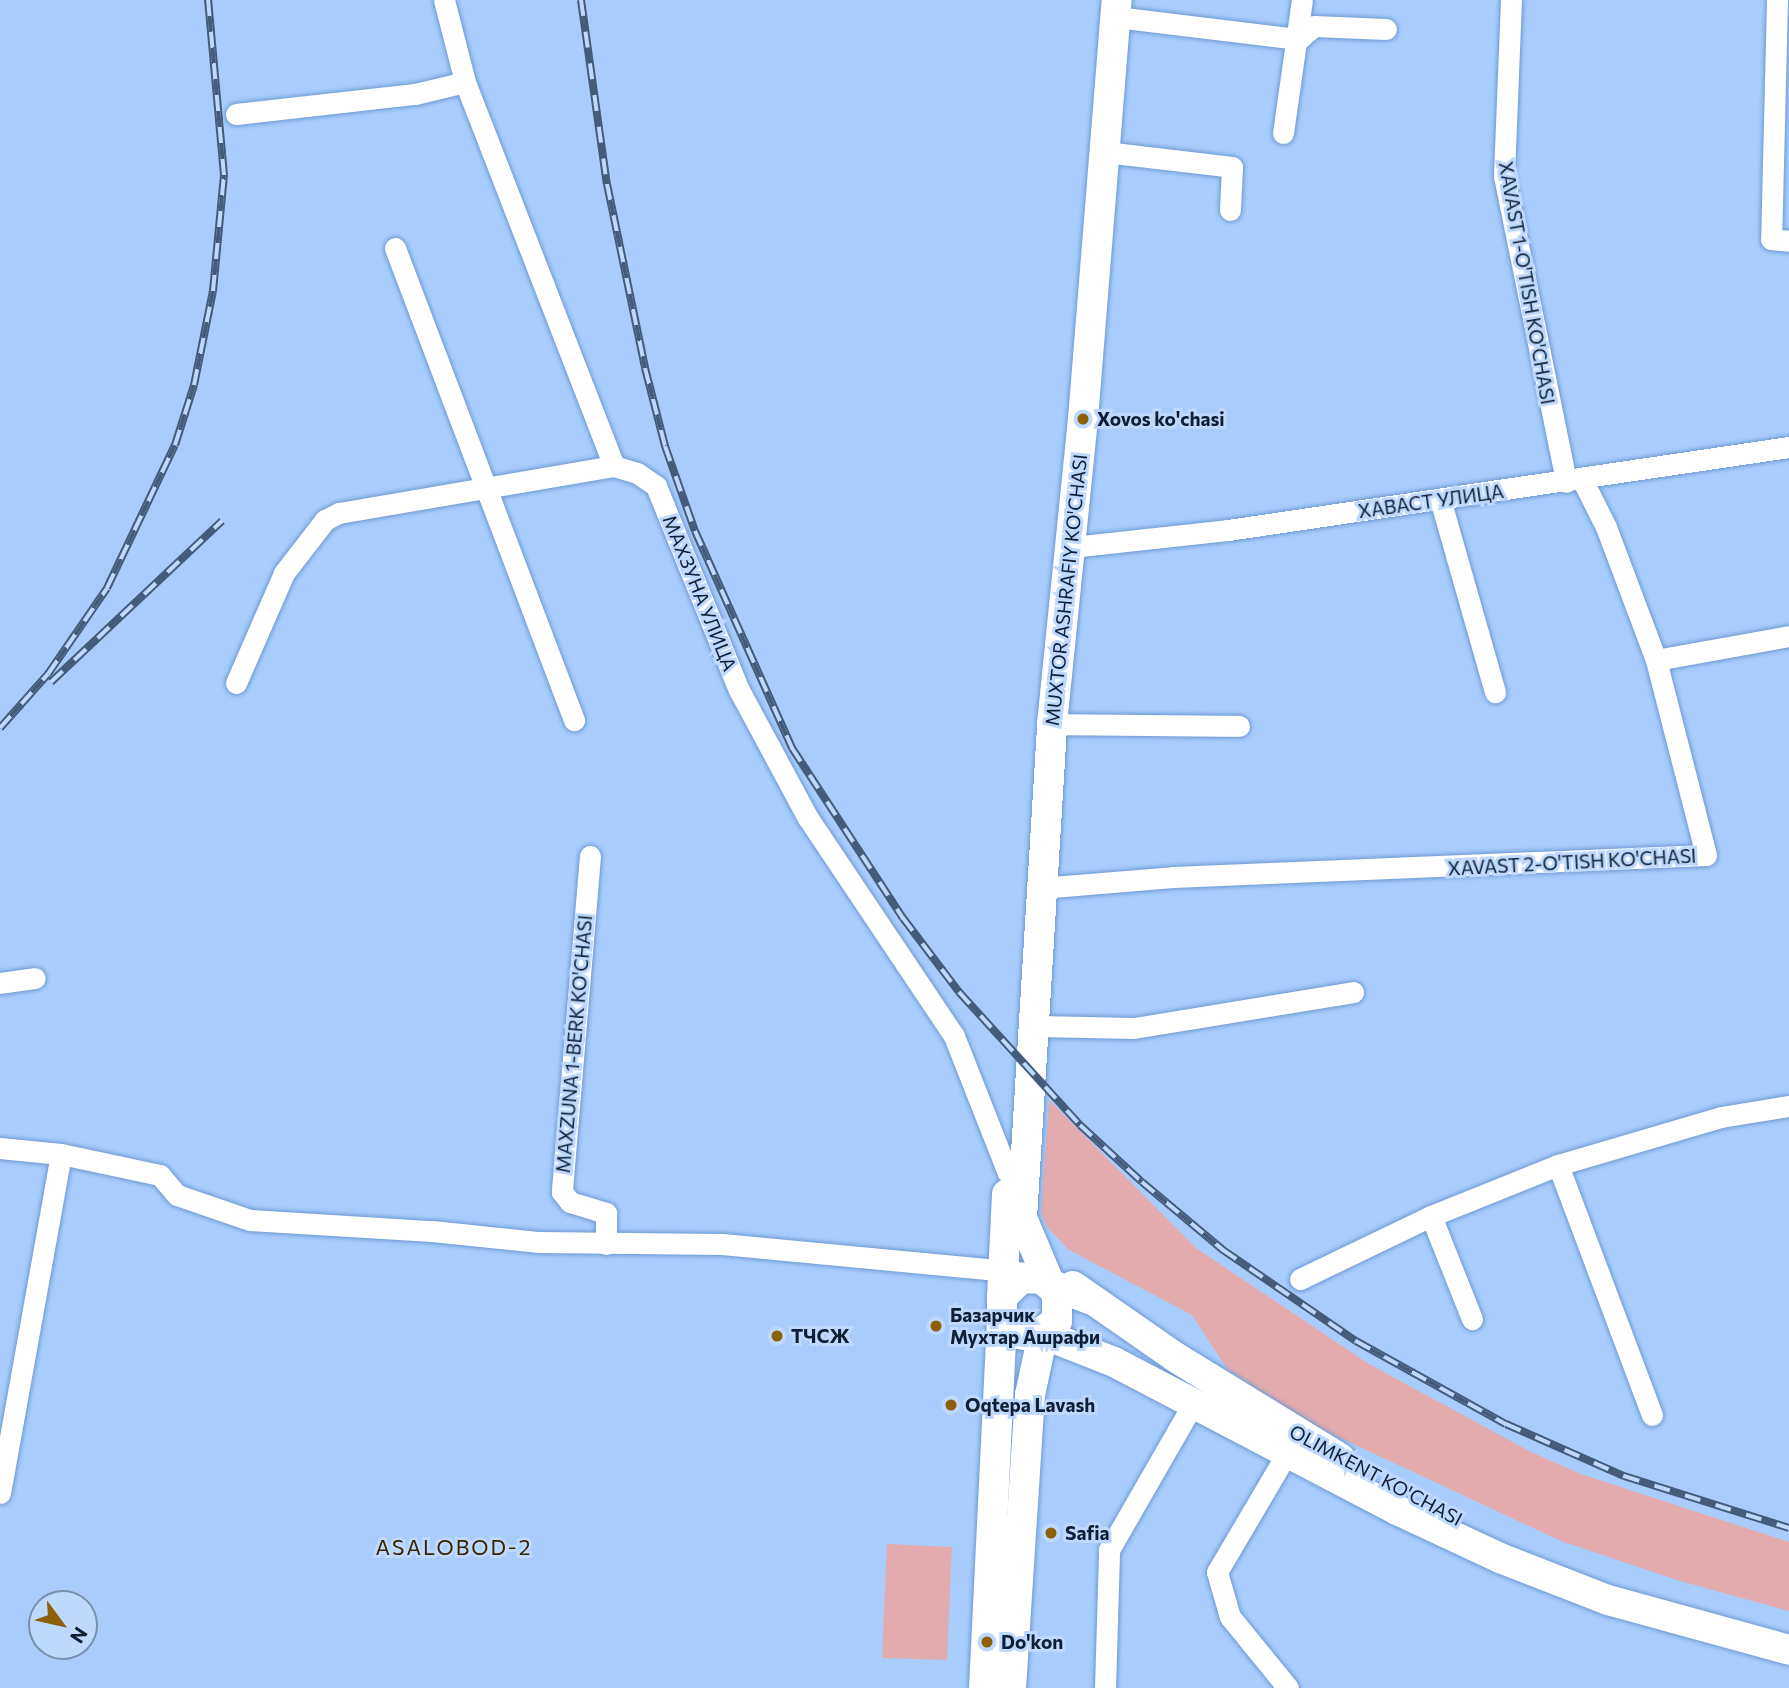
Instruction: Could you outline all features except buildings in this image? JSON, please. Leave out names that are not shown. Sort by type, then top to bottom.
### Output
[{"type":"main road","name":"MUXTOR ASHRAFIY KO'CHASI","points":[[1041,1280],[1022,1219],[1037,1026],[1040,888],[1052,724],[1072,547],[1117,8]]},
{"type":"main road","name":"MUXTOR ASHRAFIY KO'CHASI","points":[[984,1688],[1008,1173],[1021,977],[1040,888]]},
{"type":"main road","name":"OLIMKENT KO'CHASI","points":[[1022,1219],[1055,1268],[1089,1298],[1292,1445],[1500,1558],[1608,1600],[1789,1650]]},
{"type":"main road","points":[[1011,1688],[1030,1395],[1043,1334],[1060,1311],[1041,1280]]},
{"type":"main road","points":[[1043,1334],[1015,1333],[1003,1294],[1013,1283],[1041,1280],[1089,1298]]},
{"type":"main road","name":"OLIMKENT KO'CHASI","points":[[1043,1334],[1193,1404],[1402,1492],[1509,1541],[1618,1584],[1789,1632]]},
{"type":"main road","points":[[1030,1395],[1053,1362],[1070,1354],[1090,1354]]},
{"type":"street","points":[[236,683],[284,573],[325,520],[339,513],[486,491],[614,466],[465,82],[444,0]]},
{"type":"street","points":[[1283,134],[1303,0]]},
{"type":"street","name":"XAVAST 1-O'TISH KO'CHASI","points":[[1511,0],[1504,176],[1574,480]]},
{"type":"street","points":[[1777,0],[1771,239],[1789,241]]},
{"type":"street","points":[[1117,8],[1298,38],[1314,26],[1386,29]]},
{"type":"street","points":[[236,114],[415,94],[465,82]]},
{"type":"street","points":[[1105,152],[1232,167],[1230,210]]},
{"type":"street","points":[[396,248],[574,720]]},
{"type":"street","name":"ХАВАСТ УЛИЦА","points":[[1072,547],[1228,530],[1789,447]]},
{"type":"street","name":"МАХЗУНА УЛИЦА","points":[[614,466],[637,473],[656,486],[738,690],[808,818],[954,1036],[1008,1173]]},
{"type":"street","name":"XAVAST 2-O'TISH KO'CHASI","points":[[1040,888],[1173,877],[1704,857],[1708,851],[1656,660],[1606,527],[1574,480]]},
{"type":"street","points":[[1440,499],[1495,692]]},
{"type":"street","points":[[1656,660],[1789,636]]},
{"type":"street","points":[[1052,724],[1239,726]]},
{"type":"street","name":"MAXZUNA 1-BERK KO'CHASI","points":[[590,856],[562,1192],[570,1202],[606,1213],[606,1244]]},
{"type":"street","points":[[0,983],[35,978]]},
{"type":"street","points":[[1037,1026],[1134,1028],[1353,992]]},
{"type":"street","points":[[1300,1279],[1431,1216],[1558,1166],[1721,1117],[1788,1110]]},
{"type":"street","points":[[0,1148],[61,1154],[160,1175],[177,1195],[250,1220],[606,1244],[722,1244],[1003,1294]]},
{"type":"street","points":[[0,1493],[61,1154]]},
{"type":"street","points":[[1558,1166],[1652,1415]]},
{"type":"street","points":[[1431,1216],[1472,1319]]},
{"type":"street","points":[[1105,1688],[1109,1550],[1193,1404]]},
{"type":"street","points":[[1288,1688],[1230,1617],[1219,1592],[1217,1572],[1292,1445]]},
{"type":"shaded area","points":[[1049,1100],[1196,1248],[1369,1364],[1531,1452],[1581,1474],[1789,1542],[1789,1611],[1680,1581],[1561,1541],[1315,1426],[1228,1370],[1192,1315],[1069,1250],[1047,1227],[1041,1212]]},
{"type":"shaded area","points":[[887,1544],[952,1547],[947,1660],[882,1658]]},
{"type":"railway","points":[[0,728],[48,674],[107,588],[175,445],[194,385],[213,291],[224,175],[208,0]]},
{"type":"railway","points":[[581,0],[607,184],[645,368],[665,446],[695,531],[792,748],[903,918],[959,992],[1080,1125],[1142,1182],[1223,1250],[1356,1341],[1506,1424],[1624,1476],[1789,1528]]},
{"type":"railway","points":[[51,682],[222,521]]},
{"type":"place","name":"Xovos ko'chasi","points":[[1083,419]]},
{"type":"place","name":"Базарчик Мухтар Ашрафи","points":[[936,1326]]},
{"type":"place","name":"ТЧСЖ","points":[[777,1336]]},
{"type":"place","name":"Oqtepa Lavash","points":[[951,1405]]},
{"type":"place","name":"Safia","points":[[1051,1533]]},
{"type":"place","name":"Do'kon","points":[[987,1642]]},
{"type":"district","name":"ASALOBOD-2","points":[[454,1547]]}]
